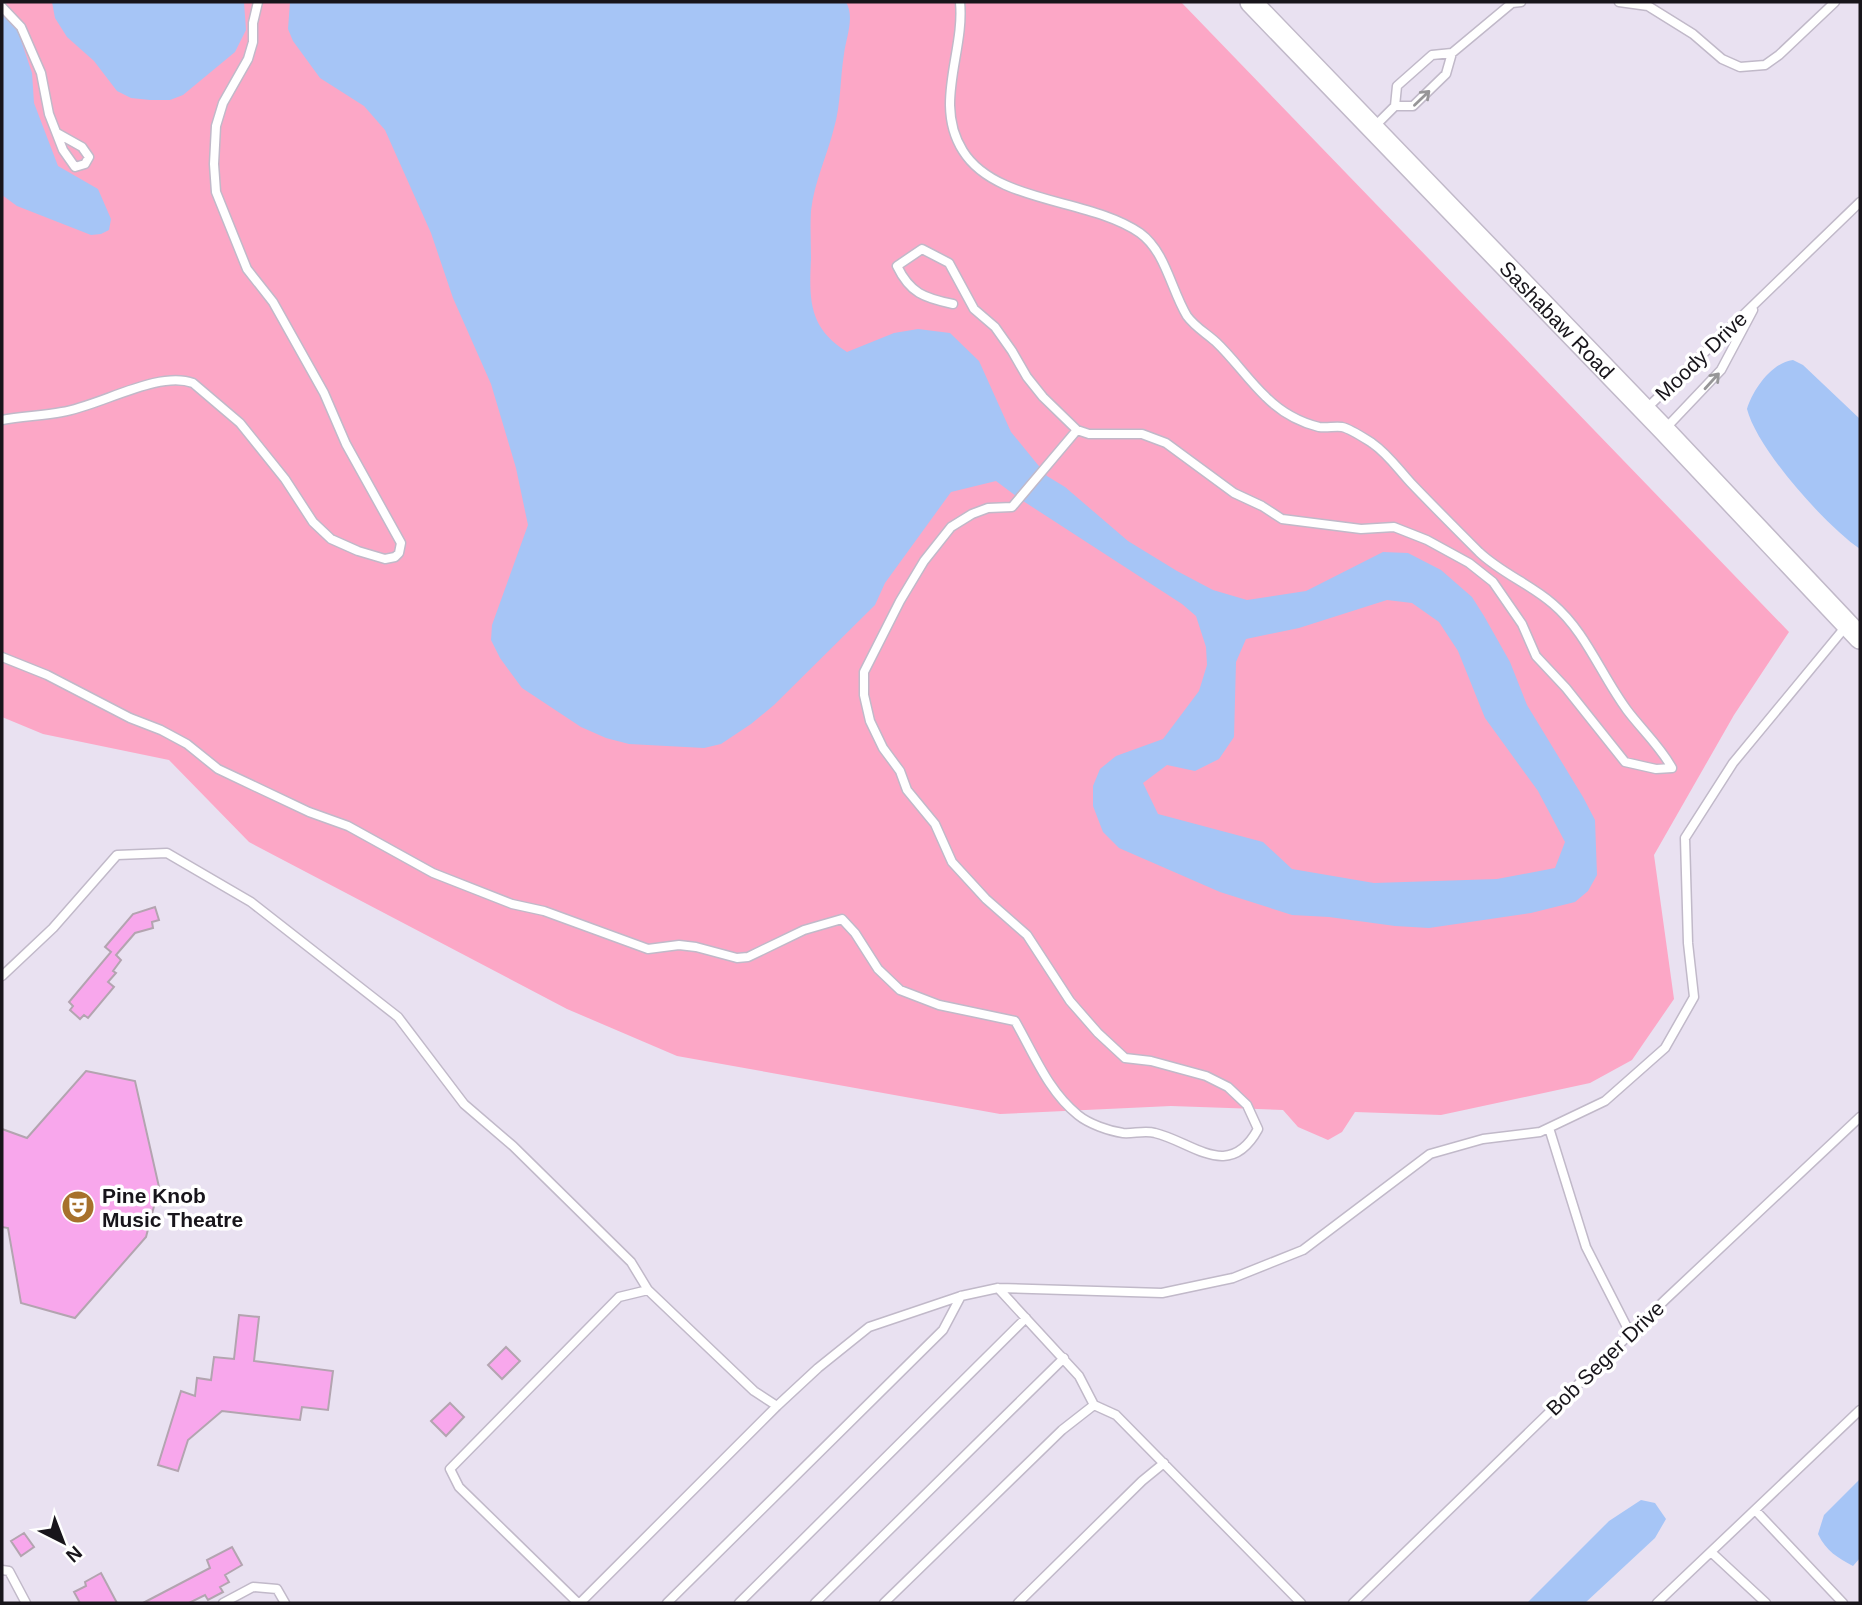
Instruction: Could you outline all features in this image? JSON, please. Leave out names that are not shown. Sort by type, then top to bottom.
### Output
[{"type":"main road","name":"Sashabaw Road","points":[[1251,2],[1664,429],[1854,631]]},
{"type":"lane","points":[[2,420],[61,413],[92,405],[161,380],[184,379],[193,383],[240,423],[285,479],[313,522],[331,539],[385,559],[395,557],[399,553],[401,544],[346,444],[324,393],[273,302],[247,270],[216,192],[216,126],[223,103],[248,59],[258,2]]},
{"type":"lane","points":[[953,304],[931,300],[906,285],[897,266],[922,249],[949,263],[974,309],[995,327],[1043,397],[1077,430],[1089,434],[1142,434],[1167,443],[1234,493],[1282,519],[1361,529],[1394,527],[1427,540],[1469,563],[1493,582],[1522,624],[1535,656],[1566,688],[1625,761],[1656,769],[1672,768],[1627,710],[1573,624],[1554,605],[1481,553],[1408,480],[1390,458],[1371,442],[1344,427],[1321,427],[1287,414],[1266,397],[1215,341],[1189,318],[1154,248],[1140,233],[1070,205],[1013,188],[978,170],[953,132],[950,111],[949,93],[962,16],[960,2]]},
{"type":"lane","points":[[1373,128],[1395,106],[1397,86],[1432,55],[1452,53],[1515,2]]},
{"type":"lane","points":[[1624,2],[1648,6],[1693,34],[1722,59],[1740,67],[1765,65],[1835,2]]},
{"type":"lane","points":[[2,6],[21,27],[41,73],[49,114],[57,133]]},
{"type":"lane","points":[[1395,106],[1413,106],[1446,74],[1452,53]]},
{"type":"lane","name":"Moody Drive","points":[[1645,410],[1860,202]]},
{"type":"lane","name":"Moody Drive","points":[[1664,429],[1721,370],[1758,301]]},
{"type":"lane","points":[[2,657],[47,675],[69,689],[161,730],[187,744],[218,769],[309,812],[348,826],[433,873],[512,904],[544,911],[648,949],[696,947],[737,958],[748,957],[804,930],[842,919],[855,933],[878,969],[900,990],[939,1005],[1015,1021],[1044,1075],[1079,1116],[1105,1129],[1124,1133],[1153,1132],[1206,1155],[1231,1155],[1252,1140],[1258,1129],[1247,1105],[1228,1087],[1206,1076],[1151,1061],[1125,1058],[1098,1033],[1070,1002],[1027,935],[967,881],[953,862],[935,824],[907,790],[900,771],[883,748],[870,721],[864,695],[864,672],[900,601],[924,561],[951,527],[988,508],[1012,507],[1077,430]]},
{"type":"lane","points":[[648,1290],[619,1297],[450,1469],[459,1488],[579,1603],[777,1406],[869,1326],[961,1296],[998,1288],[1162,1293],[1233,1278],[1303,1250],[1430,1154],[1483,1139],[1541,1132],[1605,1101],[1665,1048],[1694,997],[1688,943],[1685,838],[1733,764],[1854,631]]},
{"type":"lane","points":[[2,976],[53,928],[117,855],[167,853],[251,902],[398,1017],[464,1104],[513,1146],[631,1262],[648,1290],[754,1391],[777,1406]]},
{"type":"lane","name":"Bob Seger Drive","points":[[1353,1603],[1630,1333],[1860,1117]]},
{"type":"lane","points":[[1549,1128],[1586,1247],[1630,1333]]},
{"type":"lane","points":[[998,1288],[1079,1376],[1094,1405],[1116,1415],[1301,1603]]},
{"type":"lane","points":[[667,1603],[943,1330],[961,1296]]},
{"type":"lane","points":[[739,1603],[1026,1318]]},
{"type":"lane","points":[[815,1603],[1064,1358]]},
{"type":"lane","points":[[884,1603],[1062,1430],[1094,1405]]},
{"type":"lane","points":[[1657,1603],[1860,1410]]},
{"type":"lane","points":[[1018,1603],[1142,1481],[1164,1463]]},
{"type":"lane","points":[[1755,1510],[1843,1603]]},
{"type":"lane","points":[[1711,1552],[1766,1603]]},
{"type":"lane","points":[[2,1570],[9,1571],[26,1603]]},
{"type":"lane","points":[[223,1603],[253,1587],[277,1589],[285,1603]]},
{"type":"shaded area","points":[[2,2],[1181,2],[1789,632],[1734,715],[1654,855],[1674,999],[1632,1060],[1590,1083],[1441,1115],[1355,1112],[1342,1132],[1328,1140],[1298,1127],[1283,1110],[1171,1106],[1000,1114],[677,1056],[567,1009],[249,842],[169,760],[43,734],[2,717]]},
{"type":"water","points":[[52,2],[244,2],[246,30],[235,52],[183,95],[170,100],[131,98],[117,91],[94,61],[67,37],[55,18]]},
{"type":"water","points":[[290,2],[846,2],[850,21],[838,110],[811,211],[811,301],[818,323],[825,333],[847,352],[894,333],[918,329],[950,333],[979,361],[1011,432],[1047,476],[1065,487],[1128,541],[1213,590],[1247,600],[1306,591],[1383,552],[1408,553],[1441,570],[1472,597],[1484,616],[1510,662],[1527,705],[1595,820],[1597,875],[1588,891],[1575,902],[1531,913],[1429,928],[1395,926],[1292,915],[1220,892],[1119,848],[1103,832],[1093,806],[1093,786],[1100,769],[1116,756],[1163,739],[1199,691],[1207,665],[1206,647],[1196,616],[1182,604],[996,481],[951,492],[885,583],[875,605],[774,705],[721,744],[704,748],[629,744],[606,738],[581,727],[522,688],[500,658],[491,640],[492,625],[528,525],[516,468],[491,384],[453,298],[431,233],[385,130],[364,106],[320,78],[293,41],[288,29]],"holes":[[[1387,600],[1412,603],[1439,622],[1458,651],[1485,718],[1538,791],[1565,842],[1555,868],[1497,879],[1374,883],[1292,869],[1263,842],[1158,814],[1143,783],[1167,765],[1195,771],[1219,759],[1234,737],[1236,662],[1246,639],[1299,628]]]},
{"type":"water","points":[[2,14],[18,31],[32,73],[34,103],[58,166],[98,189],[111,219],[109,230],[101,234],[91,235],[17,206],[2,195]]},
{"type":"water","points":[[1793,360],[1803,365],[1860,419],[1860,549],[1829,523],[1794,485],[1753,426],[1747,409],[1754,394],[1770,372]]},
{"type":"water","points":[[1860,1479],[1860,1558],[1853,1566],[1833,1553],[1818,1534],[1824,1515]]},
{"type":"water","points":[[1641,1500],[1655,1503],[1666,1519],[1655,1538],[1585,1603],[1527,1603],[1609,1521]]},
{"type":"building","points":[[155,907],[159,920],[152,922],[153,928],[135,933],[116,955],[121,960],[113,971],[116,973],[108,982],[114,987],[88,1018],[84,1015],[80,1019],[70,1010],[73,1006],[69,1002],[111,952],[105,947],[133,914]]},
{"type":"building","name":"Pine Knob Music Theatre","points":[[86,1071],[135,1081],[159,1187],[146,1237],[75,1318],[21,1303],[8,1228],[2,1227],[2,1129],[27,1138]]},
{"type":"building","points":[[239,1315],[259,1317],[254,1361],[333,1371],[328,1410],[302,1407],[300,1420],[222,1411],[188,1440],[178,1471],[158,1465],[181,1391],[195,1396],[197,1378],[211,1380],[214,1357],[234,1359]]},
{"type":"building","points":[[506,1347],[520,1361],[502,1379],[488,1365]]},
{"type":"building","points":[[450,1403],[464,1417],[446,1436],[431,1421]]},
{"type":"building","points":[[24,1533],[34,1547],[21,1556],[11,1541]]},
{"type":"building","points":[[232,1547],[242,1565],[225,1575],[229,1582],[220,1587],[223,1592],[208,1600],[205,1595],[189,1603],[143,1603],[210,1568],[207,1560]]},
{"type":"building","points":[[101,1573],[117,1603],[80,1603],[74,1592]]},
{"type":"place","name":"Pine Knob Music Theatre","points":[[78,1207]]}]
